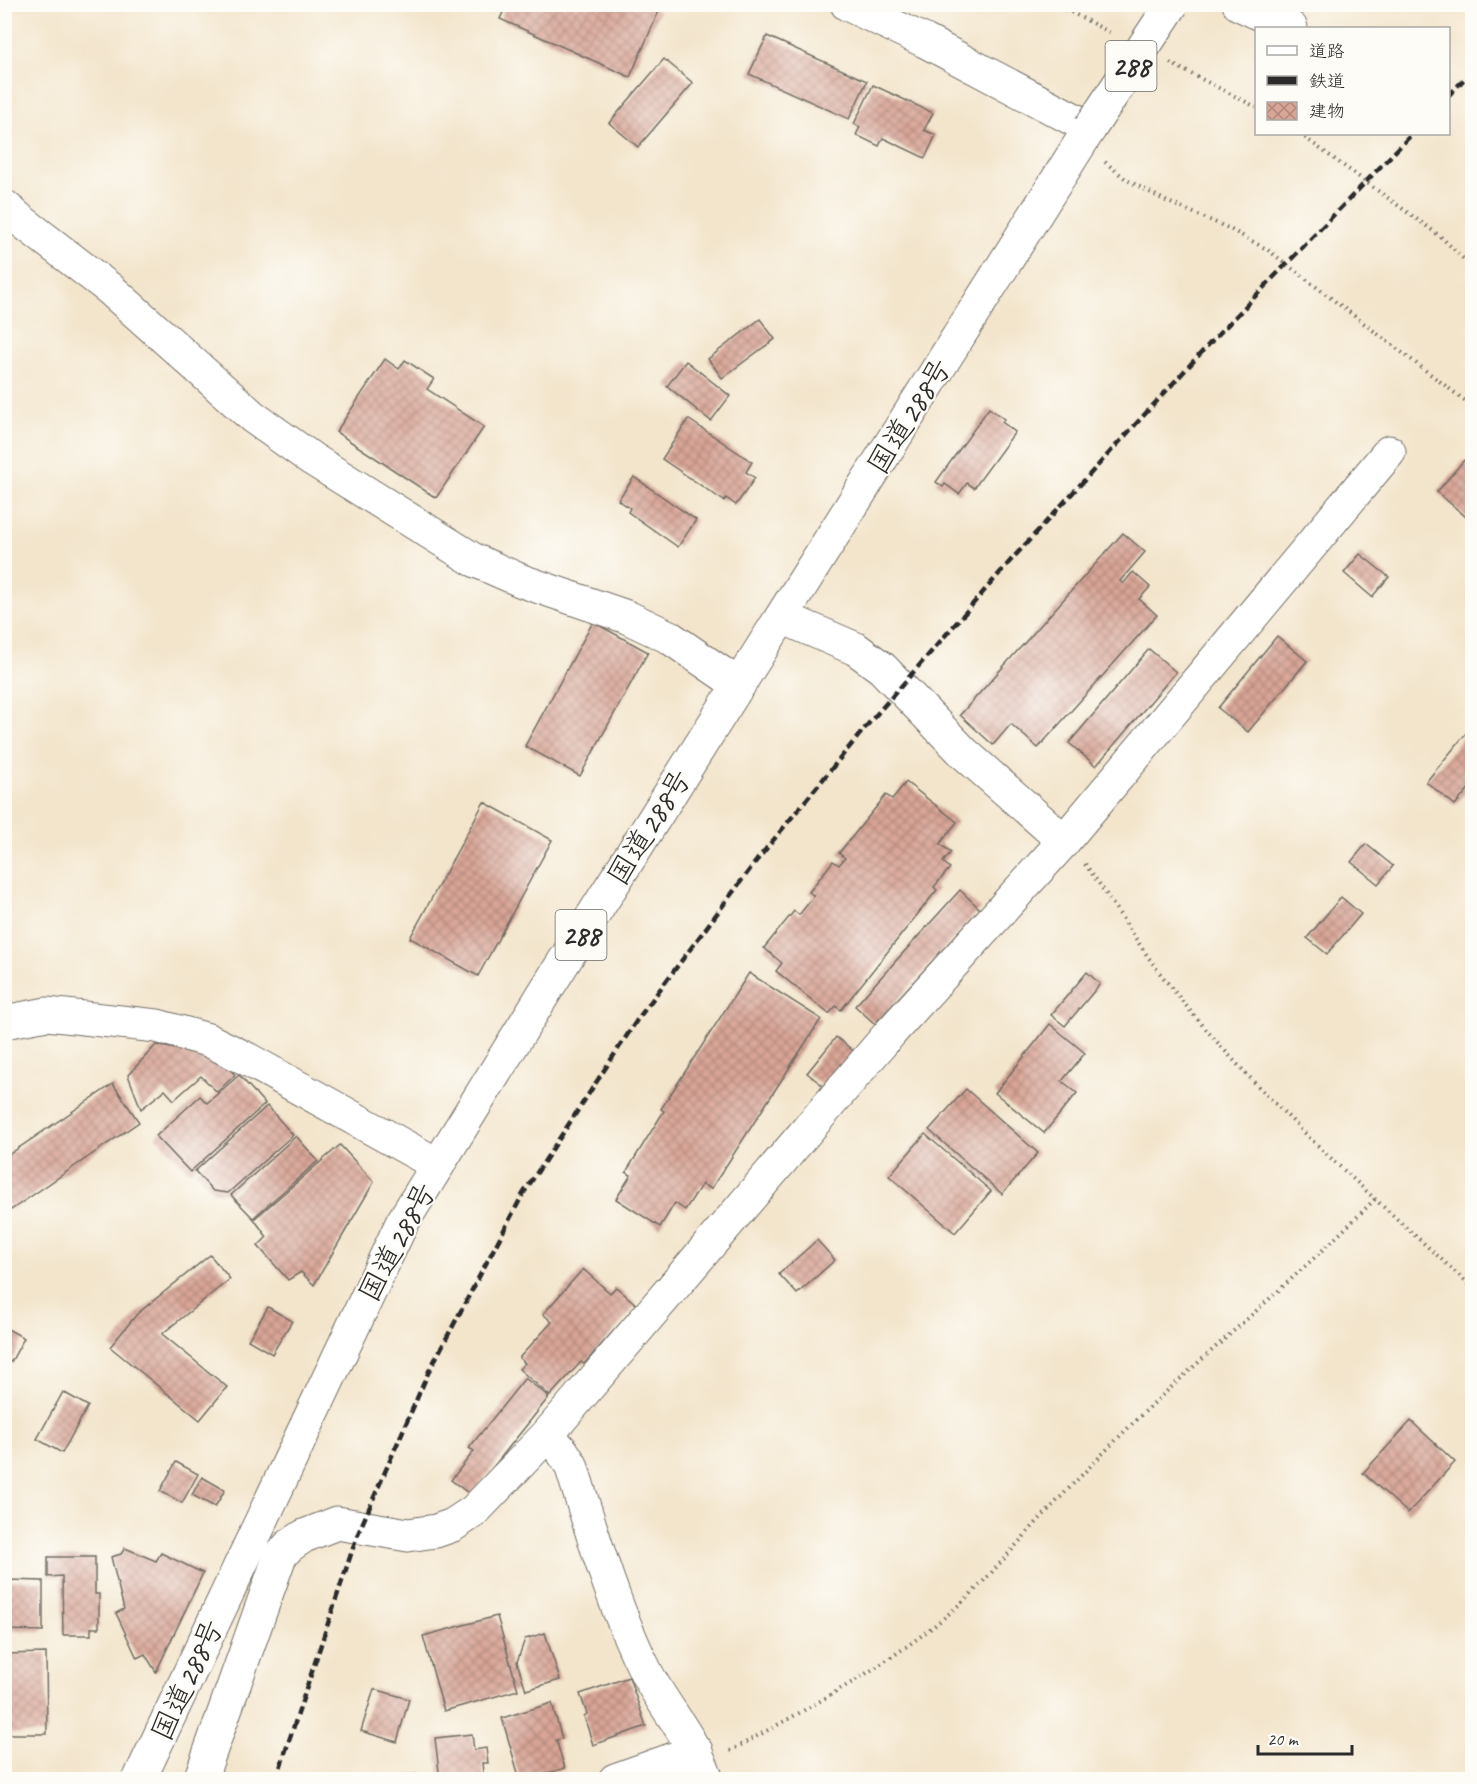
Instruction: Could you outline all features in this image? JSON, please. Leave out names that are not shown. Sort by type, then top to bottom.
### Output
[{"type":"main road","points":[[847,4],[925,41],[1085,135]]},
{"type":"main road","name":"国道288号","points":[[139,1779],[402,1223],[1085,135],[1172,4]]},
{"type":"main road","points":[[1239,4],[1288,27]]},
{"type":"main road","points":[[4,206],[110,289],[253,417],[312,459],[474,560],[522,581],[627,617],[669,637],[739,685]]},
{"type":"main road","points":[[200,1779],[280,1556],[289,1546],[304,1536],[337,1523],[408,1535],[436,1531],[453,1525],[474,1511],[547,1435],[891,1032],[1064,841],[1389,452]]},
{"type":"main road","points":[[782,617],[856,649],[882,668],[964,753],[1064,841]]},
{"type":"main road","points":[[4,1022],[47,1014],[157,1026],[208,1040],[247,1059],[438,1165]]},
{"type":"main road","points":[[547,1435],[571,1465],[628,1635],[648,1675],[702,1765],[615,1779]]},
{"type":"path","points":[[1085,135],[1127,180],[1166,201],[1228,228],[1268,250],[1473,406]]},
{"type":"path","points":[[1301,135],[1440,236],[1473,267]]},
{"type":"path","points":[[1064,841],[1092,873],[1162,976],[1235,1062],[1266,1095],[1375,1199],[1473,1287]]},
{"type":"path","points":[[702,1765],[865,1674],[952,1612],[981,1585],[1036,1523],[1133,1423],[1223,1339],[1293,1279],[1375,1199]]},
{"type":"building","points":[[507,4],[645,4],[659,11],[630,77],[500,19]]},
{"type":"building","points":[[767,36],[867,81],[849,119],[749,74]]},
{"type":"building","points":[[664,59],[693,83],[638,147],[609,123]]},
{"type":"building","points":[[873,85],[933,113],[924,130],[936,135],[925,158],[883,138],[879,146],[856,135],[860,127],[854,124]]},
{"type":"building","points":[[760,319],[775,339],[722,378],[708,359]]},
{"type":"building","points":[[385,359],[399,369],[405,360],[434,379],[427,389],[484,427],[436,498],[336,432]]},
{"type":"building","points":[[686,361],[730,396],[711,421],[667,386]]},
{"type":"building","points":[[989,408],[1004,419],[1002,422],[1015,432],[974,488],[967,483],[959,494],[945,484],[943,487],[936,482]]},
{"type":"building","points":[[688,419],[752,462],[746,472],[755,478],[736,505],[726,498],[724,501],[662,459]]},
{"type":"building","points":[[1464,460],[1472,468],[1472,522],[1437,492]]},
{"type":"building","points":[[634,477],[696,520],[678,547],[628,512],[630,508],[618,500]]},
{"type":"building","points":[[1123,533],[1145,552],[1120,581],[1123,584],[1133,572],[1150,587],[1139,599],[1157,615],[1038,748],[1011,724],[993,745],[960,715]]},
{"type":"building","points":[[1360,554],[1389,577],[1372,597],[1344,573]]},
{"type":"building","points":[[593,622],[648,652],[580,776],[525,746]]},
{"type":"building","points":[[1277,636],[1307,661],[1248,732],[1218,708]]},
{"type":"building","points":[[1149,649],[1176,672],[1096,766],[1069,743]]},
{"type":"building","points":[[1472,726],[1472,785],[1455,805],[1426,782]]},
{"type":"building","points":[[906,782],[957,822],[940,844],[951,852],[943,862],[950,868],[934,887],[937,890],[841,1010],[836,1006],[829,1014],[776,971],[782,963],[764,948],[794,911],[799,915],[814,896],[809,892],[833,861],[839,865],[845,858],[839,853],[886,795],[892,799]]},
{"type":"building","points":[[484,802],[552,840],[478,976],[410,938]]},
{"type":"building","points":[[1366,844],[1393,866],[1378,884],[1351,862]]},
{"type":"building","points":[[960,890],[980,909],[875,1024],[855,1006]]},
{"type":"building","points":[[1341,897],[1361,914],[1327,954],[1307,938]]},
{"type":"building","points":[[1087,972],[1100,984],[1065,1026],[1051,1015]]},
{"type":"building","points":[[749,973],[821,1019],[711,1189],[702,1184],[685,1210],[675,1203],[660,1227],[616,1199],[631,1175],[626,1172],[664,1111],[661,1109]]},
{"type":"building","points":[[1050,1024],[1085,1053],[1062,1081],[1077,1093],[1044,1133],[995,1093]]},
{"type":"building","points":[[836,1037],[856,1053],[827,1089],[807,1073]]},
{"type":"building","points":[[156,1045],[220,1058],[235,1075],[217,1092],[201,1076],[174,1100],[165,1090],[141,1109],[128,1075]]},
{"type":"building","points":[[239,1075],[265,1104],[190,1172],[156,1136],[200,1096],[207,1103]]},
{"type":"building","points":[[113,1084],[139,1122],[11,1210],[4,1200],[4,1158]]},
{"type":"building","points":[[966,1089],[1038,1153],[1002,1194],[929,1130]]},
{"type":"building","points":[[267,1106],[293,1135],[228,1193],[213,1191],[195,1171]]},
{"type":"building","points":[[925,1134],[991,1191],[955,1233],[889,1176]]},
{"type":"building","points":[[296,1136],[318,1161],[253,1218],[231,1195]]},
{"type":"building","points":[[340,1145],[374,1182],[314,1285],[301,1272],[288,1280],[258,1246],[267,1237],[254,1219]]},
{"type":"building","points":[[817,1240],[835,1260],[797,1294],[779,1274]]},
{"type":"building","points":[[210,1255],[230,1279],[162,1334],[227,1387],[200,1420],[110,1347],[137,1314]]},
{"type":"building","points":[[583,1269],[610,1293],[616,1287],[637,1305],[584,1364],[581,1362],[550,1396],[519,1369],[525,1363],[519,1358],[552,1322],[543,1314]]},
{"type":"building","points":[[268,1307],[292,1321],[272,1354],[248,1340]]},
{"type":"building","points":[[4,1327],[24,1338],[11,1362],[4,1359]]},
{"type":"building","points":[[525,1378],[549,1397],[471,1495],[451,1480],[474,1451],[469,1448]]},
{"type":"building","points":[[63,1392],[88,1406],[62,1453],[37,1439]]},
{"type":"building","points":[[1411,1421],[1455,1462],[1408,1513],[1363,1473]]},
{"type":"building","points":[[176,1462],[198,1474],[182,1503],[160,1491]]},
{"type":"building","points":[[202,1477],[225,1490],[215,1507],[192,1495]]},
{"type":"building","points":[[4,1534],[8,1534],[8,1564],[4,1564]]},
{"type":"building","points":[[125,1548],[156,1561],[161,1553],[203,1573],[156,1672],[145,1654],[137,1658],[116,1613],[124,1609],[111,1557],[121,1554]]},
{"type":"building","points":[[48,1557],[95,1557],[95,1594],[99,1594],[99,1628],[91,1628],[91,1635],[63,1635],[62,1576],[48,1577]]},
{"type":"building","points":[[7,1580],[43,1581],[43,1631],[7,1630]]},
{"type":"building","points":[[497,1616],[518,1690],[444,1711],[423,1636]]},
{"type":"building","points":[[545,1633],[560,1680],[526,1690],[517,1662],[525,1639]]},
{"type":"building","points":[[46,1653],[47,1734],[4,1734],[4,1654]]},
{"type":"building","points":[[629,1677],[646,1726],[593,1745],[584,1716],[587,1714],[580,1694]]},
{"type":"building","points":[[374,1689],[409,1699],[397,1742],[361,1731]]},
{"type":"building","points":[[552,1703],[562,1739],[556,1740],[565,1768],[520,1780],[502,1718]]},
{"type":"building","points":[[472,1734],[474,1750],[486,1748],[488,1763],[482,1763],[484,1780],[440,1780],[435,1738]]},
{"type":"building","points":[[417,1774],[418,1780],[387,1780],[387,1778]]},
{"type":"railway","points":[[1450,94],[1472,71]]},
{"type":"railway","points":[[276,1780],[357,1536],[429,1371],[523,1194],[637,1020],[757,860],[869,723],[1012,559],[1212,341],[1411,135]]}]
